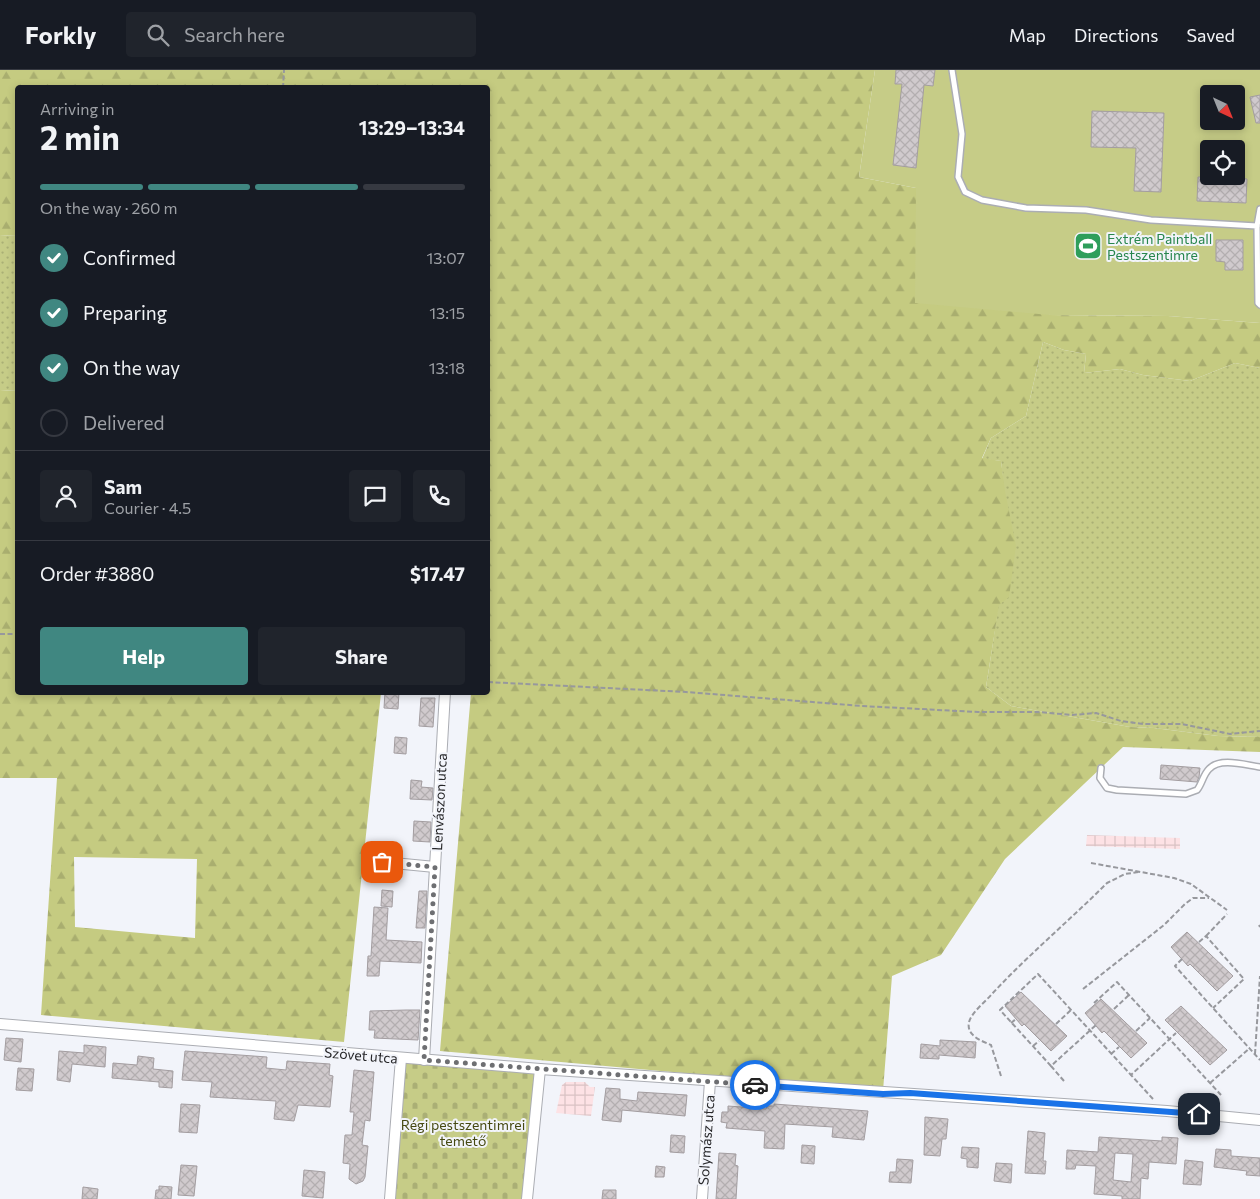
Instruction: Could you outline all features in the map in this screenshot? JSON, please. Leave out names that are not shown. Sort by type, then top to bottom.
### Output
[{"type":"street","name":"Lenvászon utca","points":[[424,1060],[445,695]]},
{"type":"street","points":[[382,862],[435,867]]},
{"type":"street","name":"Szövet utca","points":[[0,1024],[540,1069],[883,1094],[910,1093],[1260,1120]]},
{"type":"street","points":[[390,1199],[401,1058]]},
{"type":"street","points":[[527,1199],[540,1069]]},
{"type":"street","name":"Solymász utca","points":[[702,1199],[710,1081]]},
{"type":"lane","points":[[952,70],[962,134],[958,177],[965,192],[982,200],[1026,208],[1086,210],[1151,220],[1257,226]]},
{"type":"lane","points":[[1260,209],[1257,226],[1258,303],[1260,305]]},
{"type":"lane","points":[[1101,768],[1100,778],[1107,788],[1186,794],[1197,790],[1205,774],[1215,765],[1221,763],[1260,767]]},
{"type":"path","points":[[283,85],[284,70]]},
{"type":"path","points":[[0,634],[15,634]]},
{"type":"path","points":[[490,682],[686,692],[881,708],[978,712],[1038,712],[1072,715],[1096,713],[1121,721],[1143,724],[1182,724],[1230,734],[1260,731]]},
{"type":"path","points":[[1091,863],[1174,878],[1191,884],[1226,910]]},
{"type":"path","points":[[1000,1076],[991,1045],[976,1038],[969,1029],[969,1022],[974,1014],[1013,971],[1107,883],[1125,874],[1139,872]]},
{"type":"path","points":[[1083,989],[1164,925],[1193,898],[1209,898]]},
{"type":"path","points":[[1199,942],[1227,914]]},
{"type":"path","points":[[1206,936],[1244,979],[1213,1008]]},
{"type":"path","points":[[1182,959],[1175,966],[1260,1060]]},
{"type":"path","points":[[1064,1081],[1000,1010],[1038,974],[1143,1088]]},
{"type":"path","points":[[1255,1054],[1260,976]]},
{"type":"path","points":[[1094,1003],[1117,982],[1221,1095]]},
{"type":"path","points":[[1114,1009],[1129,995]]},
{"type":"path","points":[[1056,1024],[1071,1010]]},
{"type":"path","points":[[1136,1031],[1150,1018]]},
{"type":"path","points":[[1011,1023],[1016,1019]]},
{"type":"path","points":[[1051,1066],[1096,1026]]},
{"type":"path","points":[[1131,1075],[1176,1033]]},
{"type":"path","points":[[1033,1046],[1039,1040]]},
{"type":"path","points":[[1111,1054],[1119,1047]]},
{"type":"path","points":[[1210,1083],[1250,1048]]},
{"type":"shaded area","points":[[1087,835],[1180,838],[1180,849],[1086,846]]},
{"type":"shaded area","points":[[566,1082],[585,1082],[590,1087],[595,1087],[591,1116],[556,1113],[562,1085]]},
{"type":"green space","points":[[0,70],[875,70],[859,177],[916,188],[1050,315],[1168,316],[1260,323],[1260,368],[1235,363],[1190,381],[1143,375],[1120,369],[1084,373],[1086,354],[1064,350],[1043,342],[1026,416],[991,438],[982,458],[1001,461],[1016,546],[1009,597],[999,605],[986,687],[1011,706],[1130,727],[1218,736],[1260,737],[1260,752],[1123,747],[1005,859],[941,955],[892,976],[883,1091],[440,1051],[471,695],[490,695],[490,85],[15,85],[15,236],[0,235]]},
{"type":"green space","name":"Extrém Paintball Pestszentimre","points":[[875,70],[1260,70],[1260,323],[1168,316],[1050,315],[915,303],[916,188],[859,177]]},
{"type":"green space","points":[[0,235],[15,236],[15,391],[0,390]]},
{"type":"green space","points":[[1043,342],[1064,350],[1086,354],[1084,373],[1120,369],[1143,375],[1190,381],[1235,363],[1260,368],[1260,737],[1218,736],[1130,727],[1011,706],[986,687],[998,603],[1004,518],[1001,461],[982,459],[991,438],[1026,416]]},
{"type":"green space","points":[[0,390],[15,391],[15,695],[381,695],[344,1042],[41,1015],[57,778],[0,778]],"holes":[[[74,857],[197,859],[195,938],[75,927]]]},
{"type":"green space","name":"Régi pestszentimrei temető","points":[[401,1058],[540,1069],[527,1199],[390,1199]]},
{"type":"building","points":[[896,70],[935,70],[933,86],[924,85],[916,168],[893,165],[902,84],[895,84]]},
{"type":"building","points":[[1260,95],[1260,123],[1256,123],[1250,97]]},
{"type":"building","points":[[1092,111],[1164,113],[1161,192],[1134,191],[1136,148],[1091,147]]},
{"type":"building","points":[[1198,177],[1200,177],[1200,185],[1245,185],[1245,179],[1247,179],[1246,203],[1197,201]]},
{"type":"building","points":[[1216,240],[1243,240],[1243,270],[1225,270],[1225,262],[1216,261]]},
{"type":"building","points":[[385,695],[399,695],[398,709],[384,708]]},
{"type":"building","points":[[421,698],[435,698],[433,727],[419,726]]},
{"type":"building","points":[[395,737],[407,738],[406,754],[394,753]]},
{"type":"building","points":[[1161,765],[1200,768],[1199,777],[1197,782],[1160,779]]},
{"type":"building","points":[[411,780],[422,781],[421,787],[433,788],[432,800],[410,799]]},
{"type":"building","points":[[414,821],[431,822],[430,842],[413,841]]},
{"type":"building","points":[[382,890],[393,891],[392,907],[381,906]]},
{"type":"building","points":[[419,891],[427,891],[425,928],[416,928]]},
{"type":"building","points":[[374,907],[388,908],[386,940],[422,942],[421,963],[380,961],[379,976],[367,976],[368,956],[371,956]]},
{"type":"building","points":[[1187,932],[1233,976],[1217,991],[1190,964],[1188,966],[1171,947]]},
{"type":"building","points":[[1021,992],[1067,1036],[1051,1051],[1024,1024],[1022,1026],[1005,1006]]},
{"type":"building","points":[[1101,999],[1147,1043],[1131,1058],[1104,1031],[1102,1033],[1085,1013]]},
{"type":"building","points":[[1181,1006],[1227,1050],[1210,1065],[1165,1020]]},
{"type":"building","points":[[420,1010],[418,1040],[374,1038],[375,1030],[369,1030],[370,1011]]},
{"type":"building","points":[[6,1038],[23,1039],[21,1062],[4,1060]]},
{"type":"building","points":[[940,1040],[976,1042],[975,1058],[939,1055],[939,1059],[920,1058],[921,1044],[940,1046]]},
{"type":"building","points":[[84,1045],[106,1047],[105,1067],[72,1064],[70,1082],[57,1080],[59,1051],[84,1053]]},
{"type":"building","points":[[185,1051],[267,1057],[266,1068],[286,1070],[287,1061],[330,1064],[329,1075],[333,1076],[330,1107],[298,1105],[294,1121],[274,1119],[276,1101],[210,1097],[212,1082],[182,1080]]},
{"type":"building","points":[[138,1056],[154,1058],[153,1069],[173,1071],[172,1088],[159,1087],[159,1082],[112,1078],[113,1063],[137,1065]]},
{"type":"building","points":[[18,1068],[34,1069],[32,1091],[16,1090]]},
{"type":"building","points":[[354,1070],[374,1072],[370,1121],[365,1120],[362,1145],[368,1146],[365,1177],[363,1181],[356,1184],[349,1179],[350,1164],[343,1163],[345,1135],[352,1135],[354,1112],[350,1112]]},
{"type":"building","points":[[606,1088],[620,1089],[620,1099],[637,1101],[638,1092],[687,1095],[685,1116],[622,1110],[621,1122],[602,1120]]},
{"type":"building","points":[[181,1104],[200,1105],[197,1133],[179,1132]]},
{"type":"building","points":[[774,1104],[868,1111],[864,1140],[832,1137],[833,1127],[785,1124],[784,1149],[764,1148],[765,1131],[726,1128],[727,1123],[721,1122],[722,1112],[728,1112],[728,1106],[766,1109],[767,1106],[774,1106]]},
{"type":"building","points":[[925,1117],[948,1119],[946,1139],[942,1139],[940,1156],[924,1155]]},
{"type":"building","points":[[1028,1131],[1045,1133],[1043,1161],[1046,1161],[1045,1174],[1025,1173]]},
{"type":"building","points":[[671,1135],[685,1136],[684,1153],[670,1152]]},
{"type":"building","points":[[1099,1137],[1162,1141],[1162,1137],[1178,1138],[1176,1164],[1149,1162],[1148,1179],[1141,1178],[1140,1199],[1122,1199],[1122,1196],[1094,1194],[1096,1166],[1076,1165],[1075,1169],[1066,1169],[1067,1150],[1098,1152]],"holes":[[[1115,1153],[1133,1154],[1131,1182],[1113,1180]]]},
{"type":"building","points":[[802,1145],[815,1146],[814,1164],[801,1163]]},
{"type":"building","points":[[962,1147],[979,1148],[978,1168],[967,1167],[967,1159],[961,1158]]},
{"type":"building","points":[[1216,1149],[1231,1150],[1231,1156],[1260,1158],[1260,1176],[1246,1175],[1247,1171],[1214,1167]]},
{"type":"building","points":[[719,1153],[736,1154],[735,1165],[738,1166],[736,1199],[716,1199]]},
{"type":"building","points":[[897,1159],[913,1160],[911,1183],[889,1182],[890,1172],[896,1172]]},
{"type":"building","points":[[1185,1160],[1203,1162],[1201,1185],[1183,1184]]},
{"type":"building","points":[[996,1163],[1012,1164],[1011,1183],[994,1181]]},
{"type":"building","points":[[181,1165],[197,1166],[194,1196],[178,1195]]},
{"type":"building","points":[[656,1166],[665,1167],[664,1177],[655,1177]]},
{"type":"building","points":[[304,1170],[325,1172],[323,1198],[302,1196]]},
{"type":"building","points":[[159,1186],[172,1187],[171,1199],[155,1199],[156,1190],[159,1190]]},
{"type":"building","points":[[83,1187],[98,1189],[97,1199],[82,1199]]},
{"type":"building","points":[[603,1190],[616,1190],[616,1199],[602,1199]]},
{"type":"way so far","points":[[382,862],[435,867],[424,1060],[755,1085]]},
{"type":"place","name":"Extrém Paintball Pestszentimre","points":[[1088,246]]},
{"type":"route","points":[[755,1085],[883,1094],[910,1093],[1199,1114]]}]
